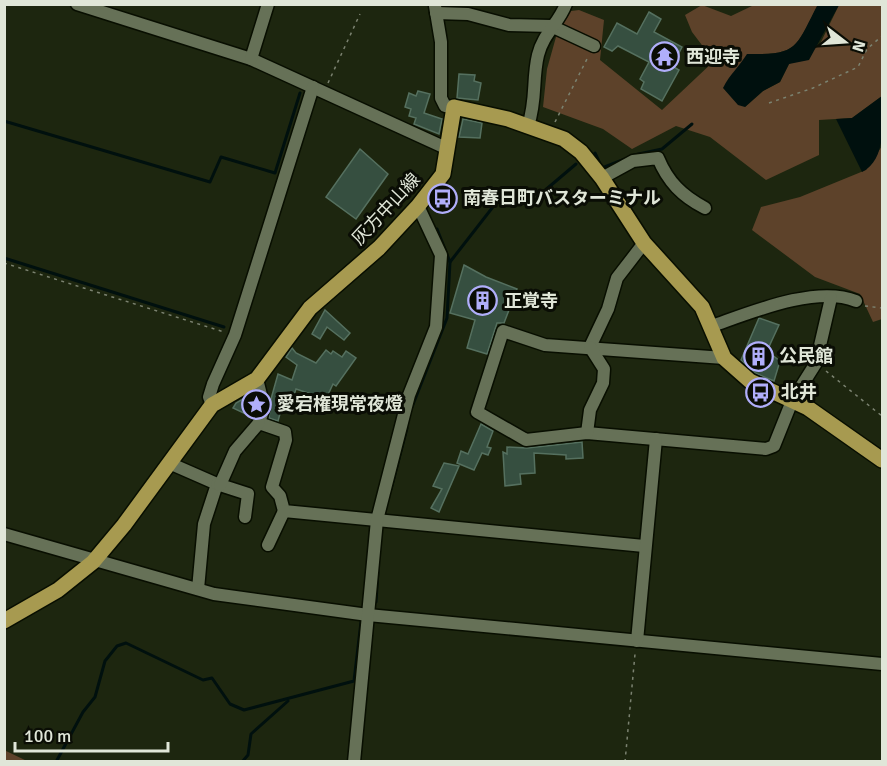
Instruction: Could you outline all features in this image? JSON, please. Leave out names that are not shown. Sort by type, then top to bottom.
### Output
[{"type":"main road","points":[[454,107],[508,118],[564,139],[581,152],[602,178],[644,243],[702,307],[724,358],[750,381],[808,408],[882,460]]},
{"type":"main road","name":"灰方中山線","points":[[4,621],[58,590],[93,561],[124,525],[212,405],[257,380],[310,308],[379,248],[418,206],[443,174],[454,107]]},
{"type":"street","points":[[77,4],[251,59],[448,149]]},
{"type":"street","points":[[251,59],[267,4]]},
{"type":"street","points":[[528,126],[535,104],[538,55],[551,26],[566,4]]},
{"type":"street","points":[[454,107],[445,106],[441,98],[441,42],[436,9],[468,14],[509,25],[551,26],[594,46]]},
{"type":"street","points":[[212,405],[209,398],[213,384],[235,335],[318,89]]},
{"type":"street","points":[[602,178],[633,161],[658,158],[666,179],[690,200],[705,208]]},
{"type":"street","points":[[354,762],[377,520],[409,395],[436,327],[441,255],[418,206]]},
{"type":"street","points":[[590,347],[608,309],[617,278],[644,243]]},
{"type":"street","points":[[712,326],[804,298],[846,297],[856,301]]},
{"type":"street","points":[[724,358],[545,345],[503,331],[477,412],[526,440],[587,433],[765,449],[774,446],[792,401],[816,363],[831,298]]},
{"type":"street","points":[[587,433],[590,410],[603,383],[604,369],[590,347]]},
{"type":"street","points":[[198,590],[204,524],[218,485],[235,451],[259,423],[264,407],[257,380]]},
{"type":"street","points":[[259,423],[285,432],[286,440],[272,488],[280,496],[284,511],[268,545]]},
{"type":"street","points":[[637,641],[644,546],[656,439]]},
{"type":"street","points":[[169,464],[218,485],[248,494],[244,517]]},
{"type":"street","points":[[284,511],[644,546]]},
{"type":"street","points":[[4,534],[198,590],[368,615],[882,664]]},
{"type":"path","points":[[318,89],[360,14]]},
{"type":"path","points":[[769,104],[813,88],[858,67],[867,49],[882,36]]},
{"type":"path","points":[[549,133],[594,46]]},
{"type":"path","points":[[4,263],[235,335]]},
{"type":"path","points":[[856,301],[882,308]]},
{"type":"path","points":[[816,363],[882,416]]},
{"type":"path","points":[[625,762],[637,641]]},
{"type":"shaded area","points":[[818,4],[839,5],[809,60],[789,64],[780,82],[763,91],[745,107],[738,105],[723,88],[747,54],[777,53],[793,46],[805,31]]},
{"type":"shaded area","points":[[702,5],[731,16],[754,5],[818,5],[805,31],[793,46],[777,53],[747,54],[745,107],[763,91],[780,82],[789,64],[819,46],[839,5],[882,5],[882,96],[852,118],[819,120],[819,155],[766,180],[710,137],[676,126],[632,149],[603,129],[543,107],[547,69],[563,12],[579,10],[604,20],[600,60],[662,110],[714,61],[692,32],[685,15]]},
{"type":"shaded area","points":[[882,96],[883,127],[880,149],[870,166],[862,172],[836,119],[852,118]]},
{"type":"shaded area","points":[[882,146],[882,319],[873,322],[860,294],[815,277],[752,230],[761,207],[800,197],[866,170]]},
{"type":"shaded area","points":[[4,750],[27,761],[5,761]]},
{"type":"building","name":"西迎寺","points":[[649,12],[661,19],[654,32],[682,47],[672,66],[679,70],[662,101],[641,89],[644,82],[640,79],[649,62],[618,46],[612,51],[604,47],[617,23],[637,34]]},
{"type":"building","points":[[459,74],[475,75],[474,81],[481,83],[478,100],[457,98]]},
{"type":"building","points":[[418,91],[430,94],[424,113],[442,119],[439,134],[414,124],[416,118],[409,116],[411,109],[405,107],[409,93],[416,96]]},
{"type":"building","points":[[463,119],[482,123],[480,138],[459,137]]},
{"type":"building","points":[[360,149],[388,174],[356,219],[326,197]]},
{"type":"building","name":"正覚寺","points":[[464,265],[486,277],[517,289],[504,323],[497,323],[487,354],[467,348],[475,320],[450,313]]},
{"type":"building","points":[[325,310],[350,333],[344,340],[327,327],[320,339],[312,334]]},
{"type":"building","name":"公民館","points":[[759,318],[779,325],[767,351],[780,361],[774,381],[755,373],[741,360]]},
{"type":"building","points":[[292,348],[296,353],[316,363],[326,350],[331,354],[333,351],[342,357],[346,351],[356,358],[336,386],[333,384],[326,399],[296,389],[288,413],[281,410],[278,421],[269,418],[271,399],[278,374],[292,380],[297,365],[286,357]]},
{"type":"building","points":[[248,396],[253,399],[255,407],[252,417],[233,408],[236,403]]},
{"type":"building","points":[[481,424],[493,431],[487,447],[491,448],[488,455],[482,453],[474,470],[457,463],[461,451],[468,454]]},
{"type":"building","points":[[582,442],[583,458],[566,459],[566,455],[534,453],[535,473],[520,474],[521,484],[505,486],[503,452],[507,454],[507,447],[527,448]]},
{"type":"building","points":[[444,463],[459,466],[439,512],[431,508],[442,489],[433,486]]},
{"type":"waterway","points":[[4,121],[210,182],[221,157],[275,173],[300,93]]},
{"type":"waterway","points":[[634,155],[662,149],[692,124]]},
{"type":"waterway","points":[[595,153],[602,168],[625,159]]},
{"type":"waterway","points":[[450,262],[496,203],[518,192],[543,192],[576,164]]},
{"type":"waterway","points":[[412,407],[447,318],[450,262],[437,229]]},
{"type":"waterway","points":[[4,258],[224,327]]},
{"type":"waterway","points":[[391,489],[407,428]]},
{"type":"waterway","points":[[376,602],[378,571]]},
{"type":"waterway","points":[[56,762],[83,712],[95,697],[105,661],[117,646],[126,643],[203,680],[212,678],[230,704],[244,710],[354,681],[361,622]]},
{"type":"waterway","points":[[242,762],[248,755],[251,734],[288,701]]},
{"type":"place","name":"西迎寺","points":[[665,57]]},
{"type":"place","name":"南春日町バスターミナル","points":[[442,198]]},
{"type":"place","name":"正覚寺","points":[[483,301]]},
{"type":"place","name":"公民館","points":[[758,356]]},
{"type":"place","name":"北井","points":[[760,392]]},
{"type":"place","name":"愛宕権現常夜燈","points":[[256,404]]}]
